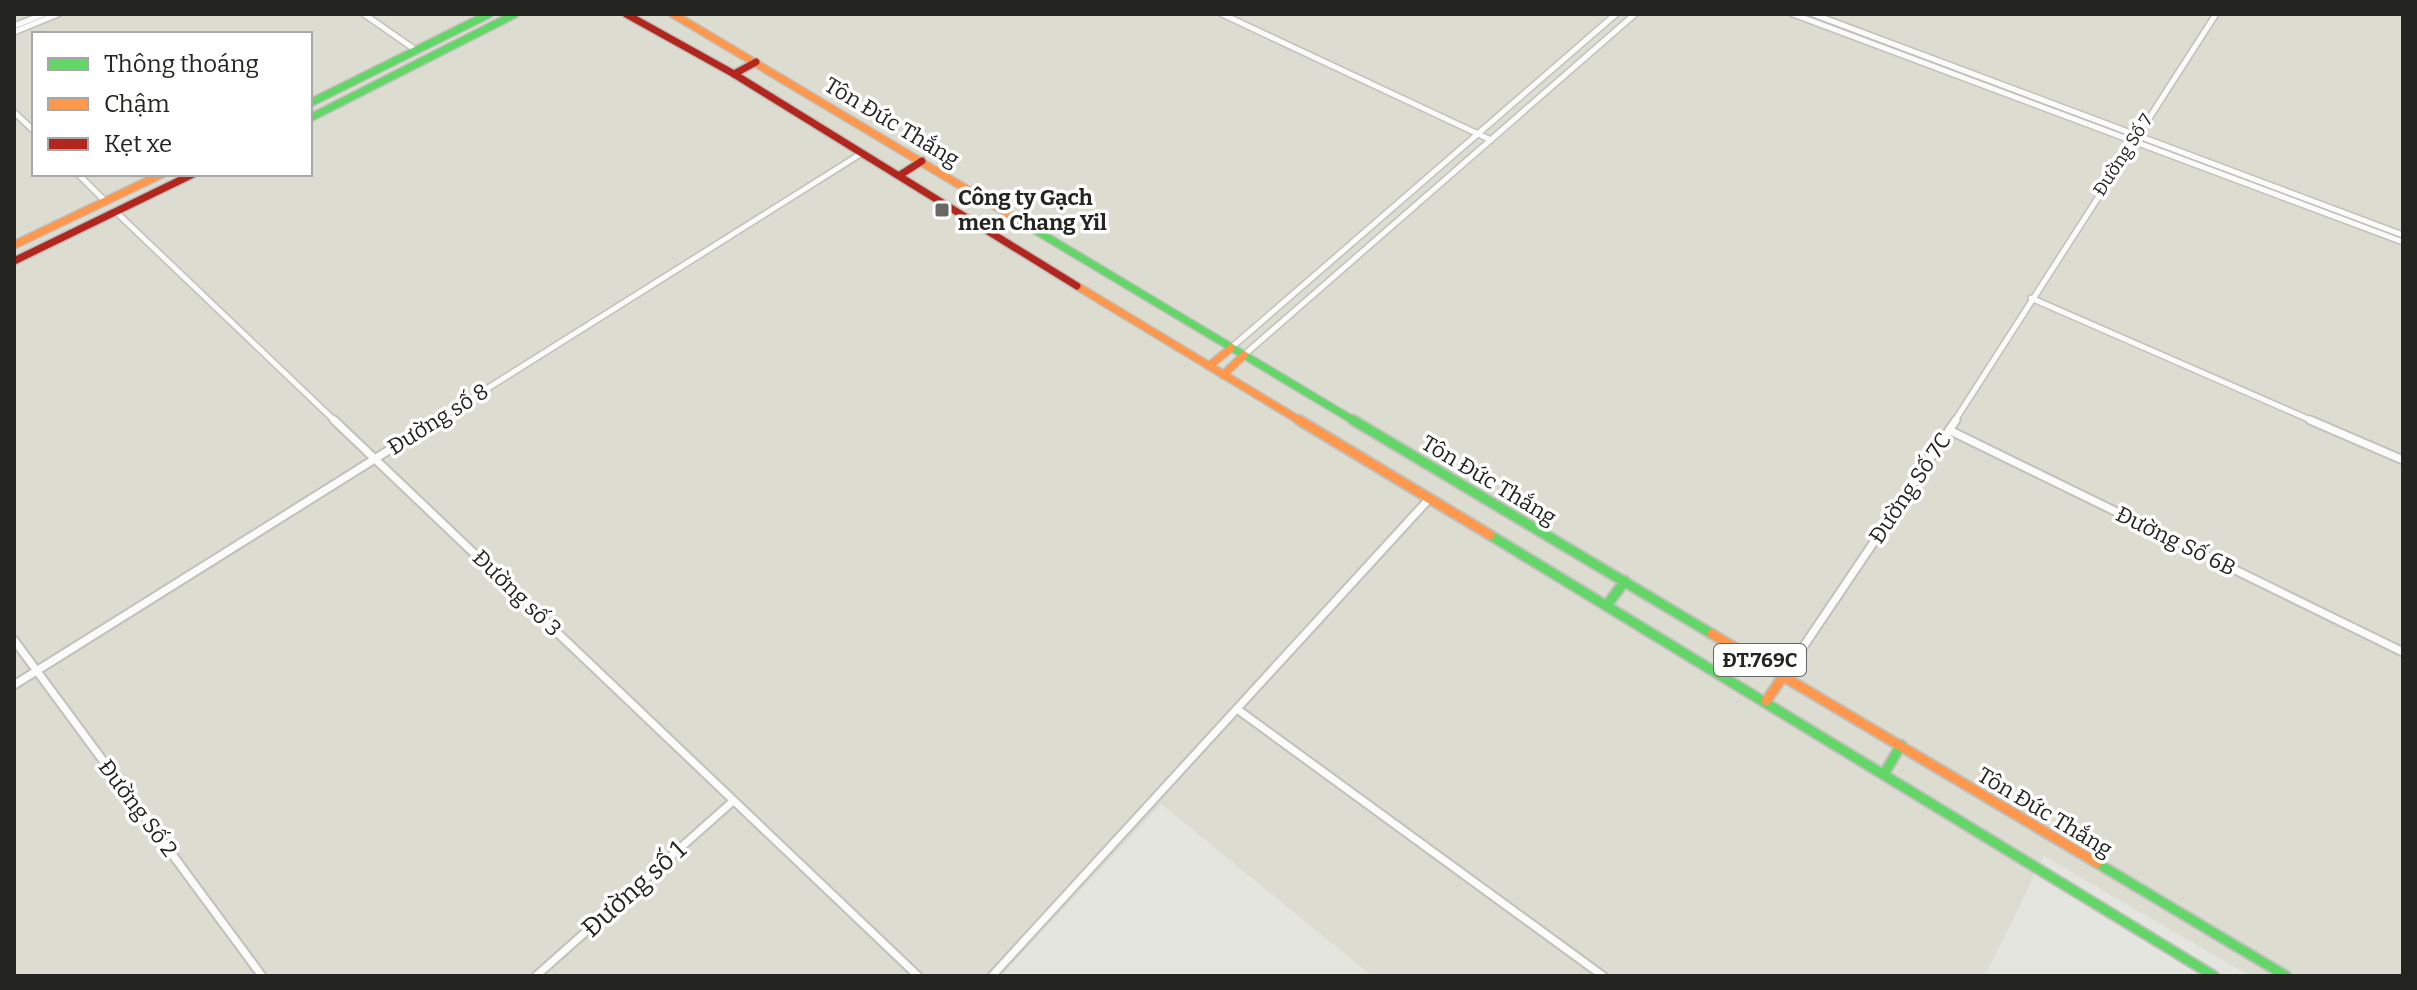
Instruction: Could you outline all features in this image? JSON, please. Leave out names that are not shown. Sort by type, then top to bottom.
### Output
[{"type":"main road","points":[[312,102],[489,14]]},
{"type":"main road","points":[[312,117],[515,14]]},
{"type":"main road","name":"Tôn Đức Thắng","points":[[626,14],[734,74],[1223,375],[1766,701],[2214,976]]},
{"type":"main road","name":"Tôn Đức Thắng","points":[[673,14],[1231,348],[1785,674],[2286,976]]},
{"type":"main road","points":[[418,52],[429,60]]},
{"type":"main road","points":[[734,74],[756,62]]},
{"type":"main road","points":[[900,175],[922,161]]},
{"type":"main road","points":[[14,245],[158,176]]},
{"type":"main road","points":[[14,261],[189,176]]},
{"type":"main road","points":[[105,201],[116,212]]},
{"type":"main road","points":[[1209,366],[1231,348]]},
{"type":"main road","points":[[1223,375],[1244,355]]},
{"type":"main road","points":[[1607,605],[1625,581]]},
{"type":"main road","points":[[1766,701],[1785,674]]},
{"type":"main road","points":[[1884,774],[1901,745]]},
{"type":"street","points":[[14,29],[44,14]]},
{"type":"street","points":[[14,29],[58,14]]},
{"type":"street","points":[[364,14],[418,52]]},
{"type":"street","points":[[1222,14],[1491,140]]},
{"type":"street","points":[[1231,348],[1616,14]]},
{"type":"street","points":[[1244,355],[1635,14]]},
{"type":"street","points":[[1793,14],[2403,235]]},
{"type":"street","points":[[1813,14],[2403,242]]},
{"type":"street","name":"Đường Số 7","points":[[2031,298],[2216,14]]},
{"type":"street","points":[[1583,43],[1596,49]]},
{"type":"street","points":[[14,112],[32,129]]},
{"type":"street","name":"Đường số 8","points":[[14,685],[862,153]]},
{"type":"street","points":[[80,176],[105,201]]},
{"type":"street","name":"Đường số 3","points":[[116,212],[918,976]]},
{"type":"street","points":[[1377,223],[1388,230]]},
{"type":"street","points":[[2031,298],[2403,460]]},
{"type":"street","name":"Đường Số 7C","points":[[1785,674],[1949,430],[2031,298]]},
{"type":"street","name":"Đường Số 6B","points":[[1949,430],[2403,652]]},
{"type":"street","points":[[992,976],[1429,499]]},
{"type":"street","name":"Đường Số 2","points":[[14,640],[262,976]]},
{"type":"street","points":[[1237,709],[1603,976]]},
{"type":"street","name":"Đường số 1","points":[[536,976],[732,802]]},
{"type":"shaded area","points":[[14,14],[2403,14],[2403,976],[2250,976],[2044,856],[1985,976],[1372,976],[1161,804],[1001,976],[14,976]]},
{"type":"traffic: fast","points":[[312,102],[489,14]]},
{"type":"traffic: fast","points":[[312,117],[515,14]]},
{"type":"traffic: fast","points":[[1015,218],[1712,634]]},
{"type":"traffic: fast","points":[[1490,535],[2214,976]]},
{"type":"traffic: fast","points":[[1607,605],[1625,581]]},
{"type":"traffic: fast","points":[[1884,774],[1901,745]]},
{"type":"traffic: fast","points":[[2097,863],[2286,976]]},
{"type":"traffic: slow","points":[[673,14],[1015,218]]},
{"type":"traffic: slow","points":[[14,245],[158,176]]},
{"type":"traffic: slow","points":[[1077,286],[1490,535]]},
{"type":"traffic: slow","points":[[1209,366],[1231,348]]},
{"type":"traffic: slow","points":[[1223,375],[1244,355]]},
{"type":"traffic: slow","points":[[1712,634],[2097,863]]},
{"type":"traffic: slow","points":[[1766,701],[1785,674]]},
{"type":"traffic: jam","points":[[626,14],[734,74],[1077,286]]},
{"type":"traffic: jam","points":[[734,74],[756,62]]},
{"type":"traffic: jam","points":[[900,175],[922,161]]},
{"type":"traffic: jam","points":[[14,261],[189,176]]},
{"type":"place","name":"Công ty Gạch men Chang Yil","points":[[942,210]]}]
